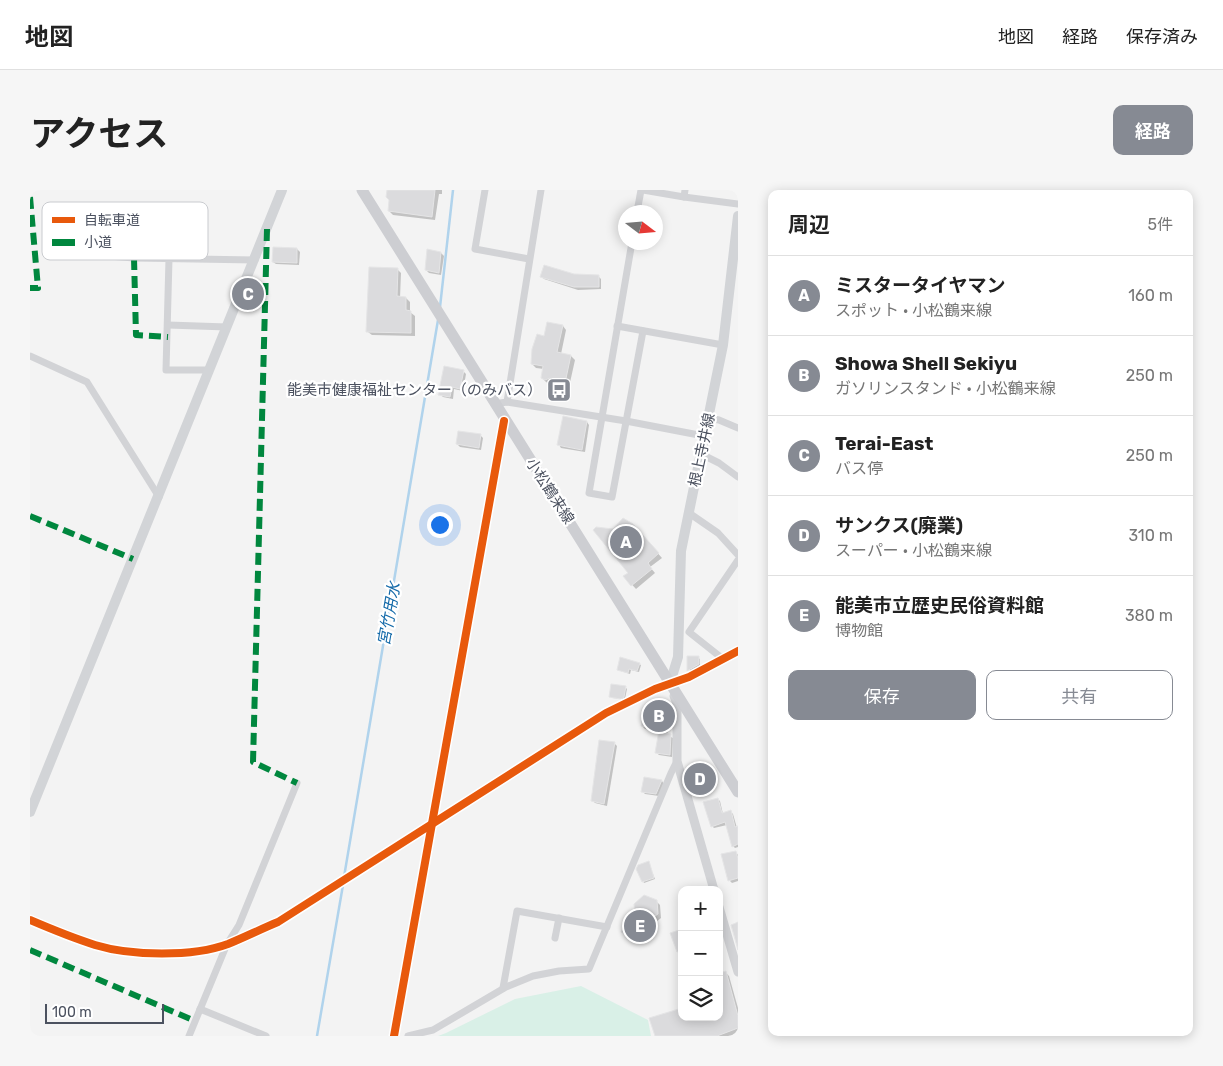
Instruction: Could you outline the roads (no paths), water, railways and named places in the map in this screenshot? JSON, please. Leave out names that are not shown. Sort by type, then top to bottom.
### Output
[{"type":"main road","points":[[30,812],[282,190]]},
{"type":"main road","name":"小松鶴来線","points":[[362,190],[504,421],[738,792]]},
{"type":"main road","name":"根上寺井線","points":[[670,683],[678,657],[681,551],[722,345],[738,216]]},
{"type":"street","points":[[485,190],[475,250],[529,259]]},
{"type":"street","points":[[507,402],[541,190]]},
{"type":"street","points":[[639,205],[642,190],[684,194],[738,204]]},
{"type":"street","points":[[631,250],[589,492],[612,497],[643,331]]},
{"type":"street","points":[[208,259],[254,260]]},
{"type":"street","points":[[169,260],[166,370],[210,370]]},
{"type":"street","points":[[168,325],[227,327]]},
{"type":"street","points":[[617,326],[722,345]]},
{"type":"street","points":[[30,356],[87,382],[159,497]]},
{"type":"street","points":[[494,404],[507,402],[626,421],[704,436]]},
{"type":"street","points":[[709,418],[738,428]]},
{"type":"street","points":[[394,1036],[504,421]]},
{"type":"street","points":[[701,454],[719,463],[738,477]]},
{"type":"street","points":[[689,513],[718,533],[738,555]]},
{"type":"street","points":[[723,659],[689,632],[738,560]]},
{"type":"street","points":[[30,920],[96,945],[121,950],[148,953],[186,952],[227,944],[278,922],[606,713],[670,683],[689,677],[738,652]]},
{"type":"street","points":[[670,683],[677,704],[677,761],[713,886]]},
{"type":"street","points":[[408,1036],[433,1030],[503,988],[533,976],[559,971],[589,969],[677,761]]},
{"type":"street","points":[[189,1036],[227,944],[239,925],[297,783]]},
{"type":"street","points":[[503,988],[516,911],[607,926]]},
{"type":"street","points":[[556,938],[559,918]]},
{"type":"street","points":[[723,921],[738,972]]},
{"type":"street","points":[[200,1009],[266,1036]]},
{"type":"waterway","name":"宮竹用水","points":[[440,307],[453,190]]},
{"type":"waterway","name":"宮竹用水","points":[[344,877],[438,320]]},
{"type":"waterway","name":"宮竹用水","points":[[317,1036],[343,885]]},
{"type":"place","name":"Terai-East","points":[[248,294]]},
{"type":"place","name":"能美市健康福祉センター（のみバス）","points":[[559,390]]},
{"type":"place","name":"ミスタータイヤマン","points":[[626,542]]},
{"type":"place","name":"Showa Shell Sekiyu","points":[[659,716]]},
{"type":"place","name":"サンクス(廃業)","points":[[700,779]]},
{"type":"place","name":"能美市立歴史民俗資料館","points":[[640,926]]}]
